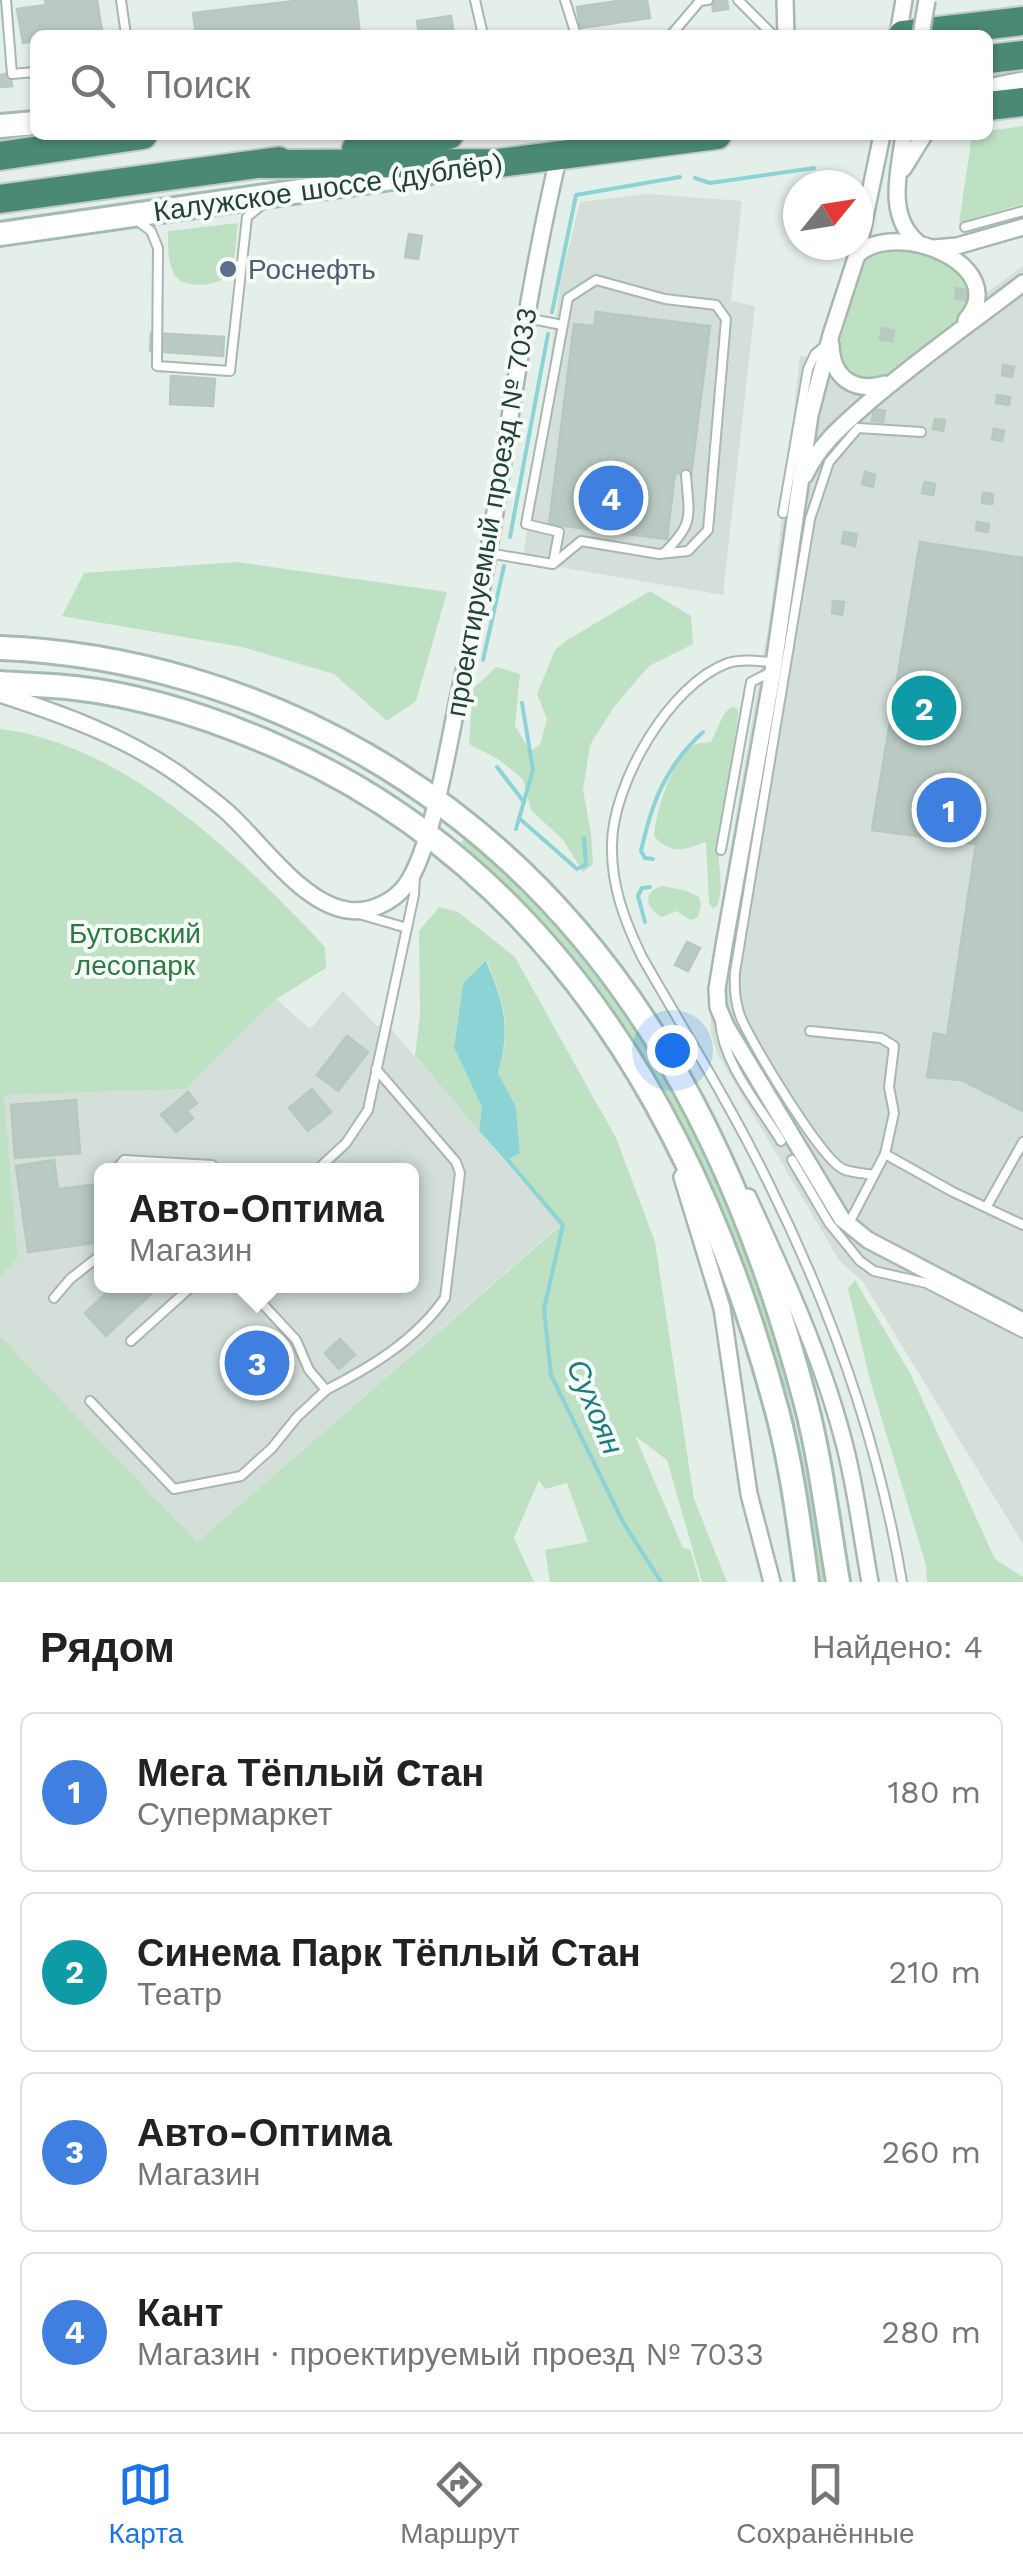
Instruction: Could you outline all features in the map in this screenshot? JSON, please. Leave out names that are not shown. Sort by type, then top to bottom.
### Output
[{"type":"highway","points":[[956,30],[1020,17]]},
{"type":"highway","points":[[993,59],[1023,55]]},
{"type":"highway","points":[[993,105],[1023,102]]},
{"type":"highway","points":[[0,156],[108,140]]},
{"type":"highway","points":[[0,199],[417,140]]},
{"type":"highway","name":"Калужское шоссе (дублёр)","points":[[499,163],[678,140]]},
{"type":"highway","points":[[264,164],[499,163]]},
{"type":"main road","points":[[0,126],[30,123]]},
{"type":"main road","name":"Калужское шоссе (дублёр)","points":[[0,234],[499,163]]},
{"type":"main road","points":[[0,648],[99,659],[210,686],[322,730],[435,799],[514,864],[564,914],[638,1006],[680,1074],[724,1166],[780,1313],[806,1406],[838,1582]]},
{"type":"main road","points":[[0,683],[94,692],[144,702],[234,730],[306,760],[370,795],[426,835],[491,888],[553,952],[609,1024],[655,1099],[694,1176],[752,1324],[778,1415],[807,1582]]},
{"type":"street","points":[[786,0],[786,30]]},
{"type":"street","points":[[901,30],[904,0]]},
{"type":"street","points":[[922,30],[927,0]]},
{"type":"street","points":[[993,86],[1023,80]]},
{"type":"street","points":[[873,178],[880,140]]},
{"type":"street","points":[[913,140],[899,177],[898,210],[903,226],[925,246],[972,274],[977,290],[977,304],[952,333]]},
{"type":"street","name":"проектируемый проезд № 7033","points":[[416,866],[435,799],[488,553],[526,318],[559,155]]},
{"type":"street","points":[[873,245],[891,240],[957,246],[1023,227]]},
{"type":"street","points":[[856,260],[810,414],[718,1007],[834,1210],[848,1225],[868,1240],[1023,1321]]},
{"type":"street","points":[[801,483],[822,446],[888,383],[1023,283]]},
{"type":"street","points":[[830,338],[834,367],[851,386],[870,388],[888,383]]},
{"type":"street","points":[[0,694],[62,715],[134,747],[177,773],[227,812],[308,892],[328,906],[364,911],[396,896],[416,866]]},
{"type":"street","points":[[680,1074],[740,1180],[801,1318],[843,1439],[870,1582]]},
{"type":"street","points":[[655,1099],[714,1274],[734,1380],[749,1494],[772,1582]]},
{"type":"lane","points":[[6,0],[12,74],[30,72]]},
{"type":"lane","points":[[121,0],[125,30]]},
{"type":"lane","points":[[476,0],[481,30]]},
{"type":"lane","points":[[565,0],[574,30]]},
{"type":"lane","points":[[675,30],[700,1],[708,0]]},
{"type":"lane","points":[[738,0],[768,30]]},
{"type":"lane","points":[[126,216],[151,230],[158,248],[157,366],[230,371],[247,218],[274,194]]},
{"type":"lane","points":[[965,228],[1023,211]]},
{"type":"lane","points":[[488,553],[554,564],[581,541],[664,553],[688,551],[708,530],[726,320],[716,306],[665,299],[596,280],[568,298],[526,524],[558,532],[554,564]]},
{"type":"lane","points":[[526,318],[562,325]]},
{"type":"lane","points":[[783,512],[808,369],[830,338]]},
{"type":"lane","points":[[874,1176],[840,1168],[794,1109],[742,1020],[734,996],[735,972],[810,519],[828,462],[858,428],[922,432]]},
{"type":"lane","points":[[664,553],[684,534],[689,518],[686,475]]},
{"type":"lane","points":[[770,666],[735,661],[716,669],[686,694],[646,741],[616,806],[612,843],[616,888],[642,957],[749,1144],[811,1276],[867,1434],[902,1582]]},
{"type":"lane","points":[[721,850],[751,682],[770,666]]},
{"type":"lane","points":[[325,1163],[346,1144],[368,1110],[414,895],[416,866]]},
{"type":"lane","points":[[349,911],[407,928]]},
{"type":"lane","points":[[718,990],[734,996]]},
{"type":"lane","points":[[718,1007],[721,1036],[780,1141]]},
{"type":"lane","points":[[810,1031],[881,1038],[894,1046],[889,1087],[894,1113],[885,1154],[848,1225]]},
{"type":"lane","points":[[90,1402],[174,1489],[241,1476],[326,1390],[378,1364],[434,1314],[445,1298],[460,1173],[456,1162],[376,1069]]},
{"type":"lane","points":[[986,1206],[1023,1142]]},
{"type":"lane","points":[[885,1154],[1023,1225]]},
{"type":"lane","points":[[792,1160],[829,1223],[874,1272],[926,1283],[1023,1334]]},
{"type":"lane","points":[[122,1163],[153,1163]]},
{"type":"lane","points":[[54,1298],[94,1260]]},
{"type":"lane","points":[[880,1266],[902,1276]]},
{"type":"lane","points":[[131,1342],[183,1293]]},
{"type":"lane","points":[[252,1293],[296,1340],[309,1370],[326,1390]]},
{"type":"shaded area","points":[[648,194],[742,201],[731,301],[755,306],[723,595],[523,561],[561,279],[580,202]]},
{"type":"shaded area","points":[[1023,266],[1023,1544],[863,1282],[839,1260],[718,1055],[711,1033],[710,969],[772,604],[800,356],[877,372]]},
{"type":"shaded area","points":[[343,991],[376,1025],[391,1029],[560,1225],[197,1542],[0,1336],[0,1277],[18,1258],[4,1095],[186,1089],[276,999],[310,1029]]},
{"type":"green space","points":[[1023,126],[1023,204],[959,223],[971,140],[993,140],[993,130]]},
{"type":"green space","points":[[238,223],[228,275],[214,283],[197,285],[176,277],[170,261],[168,231]]},
{"type":"green space","points":[[904,248],[964,271],[971,283],[968,312],[877,382],[855,380],[840,365],[838,347],[863,264],[873,260],[873,254]]},
{"type":"green space","points":[[236,562],[447,592],[416,701],[387,721],[334,674],[242,647],[62,616],[84,573]]},
{"type":"green space","points":[[650,591],[691,616],[693,644],[649,666],[614,707],[590,745],[583,790],[593,864],[583,872],[564,841],[531,810],[523,779],[498,759],[469,744],[473,689],[496,667],[520,674],[515,726],[530,751],[540,745],[547,719],[537,694],[555,650]]},
{"type":"green space","points":[[731,707],[737,708],[738,713],[718,846],[720,897],[712,908],[706,842],[673,849],[654,836],[662,799],[680,759],[697,744],[711,742]]},
{"type":"green space","name":"Бутовский лесопарк","points":[[0,729],[47,739],[92,757],[178,810],[256,878],[325,947],[326,968],[276,999],[186,1089],[4,1095],[18,1258],[0,1277]]},
{"type":"green space","points":[[465,838],[564,932],[594,967],[642,1034],[683,1106],[719,1181],[774,1339],[812,1501],[825,1582],[817,1582],[757,1306],[694,1152],[642,1053],[612,1008],[544,924],[461,843]]},
{"type":"green space","points":[[663,886],[699,897],[698,917],[691,920],[676,911],[662,917],[656,913],[649,905],[649,896]]},
{"type":"green space","points":[[439,907],[458,912],[515,957],[616,1138],[655,1242],[694,1499],[727,1582],[702,1582],[667,1460],[635,1436],[683,1548],[690,1549],[700,1582],[550,1582],[545,1550],[588,1542],[567,1483],[545,1489],[539,1480],[514,1538],[534,1582],[0,1582],[0,1336],[197,1542],[560,1226],[506,1161],[520,1153],[516,1107],[498,1073],[505,1043],[504,1016],[487,961],[463,983],[454,1046],[482,1107],[479,1131],[415,1056],[420,1015],[419,931]]},
{"type":"green space","points":[[855,1280],[911,1375],[995,1559],[1023,1577],[1023,1582],[927,1582],[926,1565],[870,1380],[848,1288]]},
{"type":"water","points":[[486,961],[504,1016],[498,1073],[516,1107],[520,1153],[506,1161],[479,1131],[482,1107],[454,1047],[463,983]]},
{"type":"building","points":[[45,0],[97,0],[102,30],[30,30],[30,42],[23,43],[17,9],[46,5]]},
{"type":"building","points":[[303,0],[356,0],[359,30],[195,30],[193,13]]},
{"type":"building","points":[[647,0],[650,18],[580,28],[577,7]]},
{"type":"building","points":[[712,0],[727,0],[728,9],[713,11]]},
{"type":"building","points":[[451,16],[453,30],[418,30],[417,21]]},
{"type":"building","points":[[10,73],[12,86],[0,87],[0,75]]},
{"type":"building","points":[[409,234],[422,236],[418,259],[405,257]]},
{"type":"building","points":[[956,288],[966,290],[965,300],[955,299]]},
{"type":"building","points":[[596,312],[710,326],[691,476],[675,473],[667,539],[549,524],[574,324],[594,326]]},
{"type":"building","points":[[882,328],[894,331],[892,341],[880,339]]},
{"type":"building","points":[[151,333],[224,337],[223,356],[150,351]]},
{"type":"building","points":[[1003,365],[1014,367],[1012,377],[1002,375]]},
{"type":"building","points":[[171,376],[215,379],[213,406],[170,404]]},
{"type":"building","points":[[997,395],[1010,397],[1009,405],[996,403]]},
{"type":"building","points":[[874,409],[885,411],[883,422],[872,421]]},
{"type":"building","points":[[935,419],[945,420],[943,431],[933,429]]},
{"type":"building","points":[[994,429],[1004,431],[1002,441],[992,439]]},
{"type":"building","points":[[865,472],[875,475],[873,487],[862,484]]},
{"type":"building","points":[[925,482],[935,484],[933,495],[922,493]]},
{"type":"building","points":[[983,493],[993,494],[992,504],[982,503]]},
{"type":"building","points":[[977,522],[989,524],[988,532],[976,530]]},
{"type":"building","points":[[844,532],[857,534],[855,546],[842,543]]},
{"type":"building","points":[[920,542],[1023,558],[1023,1111],[961,1080],[927,1077],[934,1033],[947,1036],[976,844],[872,830]]},
{"type":"building","points":[[833,601],[844,602],[842,615],[832,613]]},
{"type":"building","points":[[687,942],[700,948],[688,971],[675,965]]},
{"type":"building","points":[[347,1036],[368,1052],[338,1091],[317,1075]]},
{"type":"building","points":[[312,1089],[331,1112],[308,1131],[289,1108]]},
{"type":"building","points":[[188,1092],[197,1103],[187,1111],[193,1118],[176,1132],[161,1115]]},
{"type":"building","points":[[76,1100],[80,1153],[15,1158],[11,1105]]},
{"type":"building","points":[[54,1160],[58,1189],[93,1185],[94,1243],[28,1252],[16,1166]]},
{"type":"building","points":[[106,1293],[151,1294],[106,1336],[85,1313]]},
{"type":"building","points":[[249,1335],[271,1359],[245,1382],[223,1357]]},
{"type":"building","points":[[340,1339],[355,1355],[339,1369],[325,1353]]},
{"type":"waterway","points":[[695,178],[710,183],[814,168]]},
{"type":"waterway","points":[[552,312],[576,195],[680,177]]},
{"type":"waterway","points":[[510,537],[548,334]]},
{"type":"waterway","points":[[483,660],[504,566]]},
{"type":"waterway","points":[[516,829],[533,770],[522,703]]},
{"type":"waterway","points":[[653,859],[645,858],[641,851],[655,801],[679,758],[703,732]]},
{"type":"waterway","points":[[497,767],[524,802]]},
{"type":"waterway","points":[[519,818],[577,869],[586,865],[584,838]]},
{"type":"waterway","points":[[645,922],[638,896],[642,888],[650,887]]},
{"type":"waterway","name":"Сухоян","points":[[505,1157],[563,1225],[544,1309],[551,1375],[623,1522],[661,1582]]},
{"type":"place","name":"Роснефть","points":[[228,269]]},
{"type":"place","name":"Кант","points":[[611,498]]},
{"type":"place","name":"Синема Парк Тёплый Стан","points":[[924,708]]},
{"type":"place","name":"Мега Тёплый Cтан","points":[[949,810]]},
{"type":"place","name":"Авто-Оптима","points":[[257,1363]]}]
